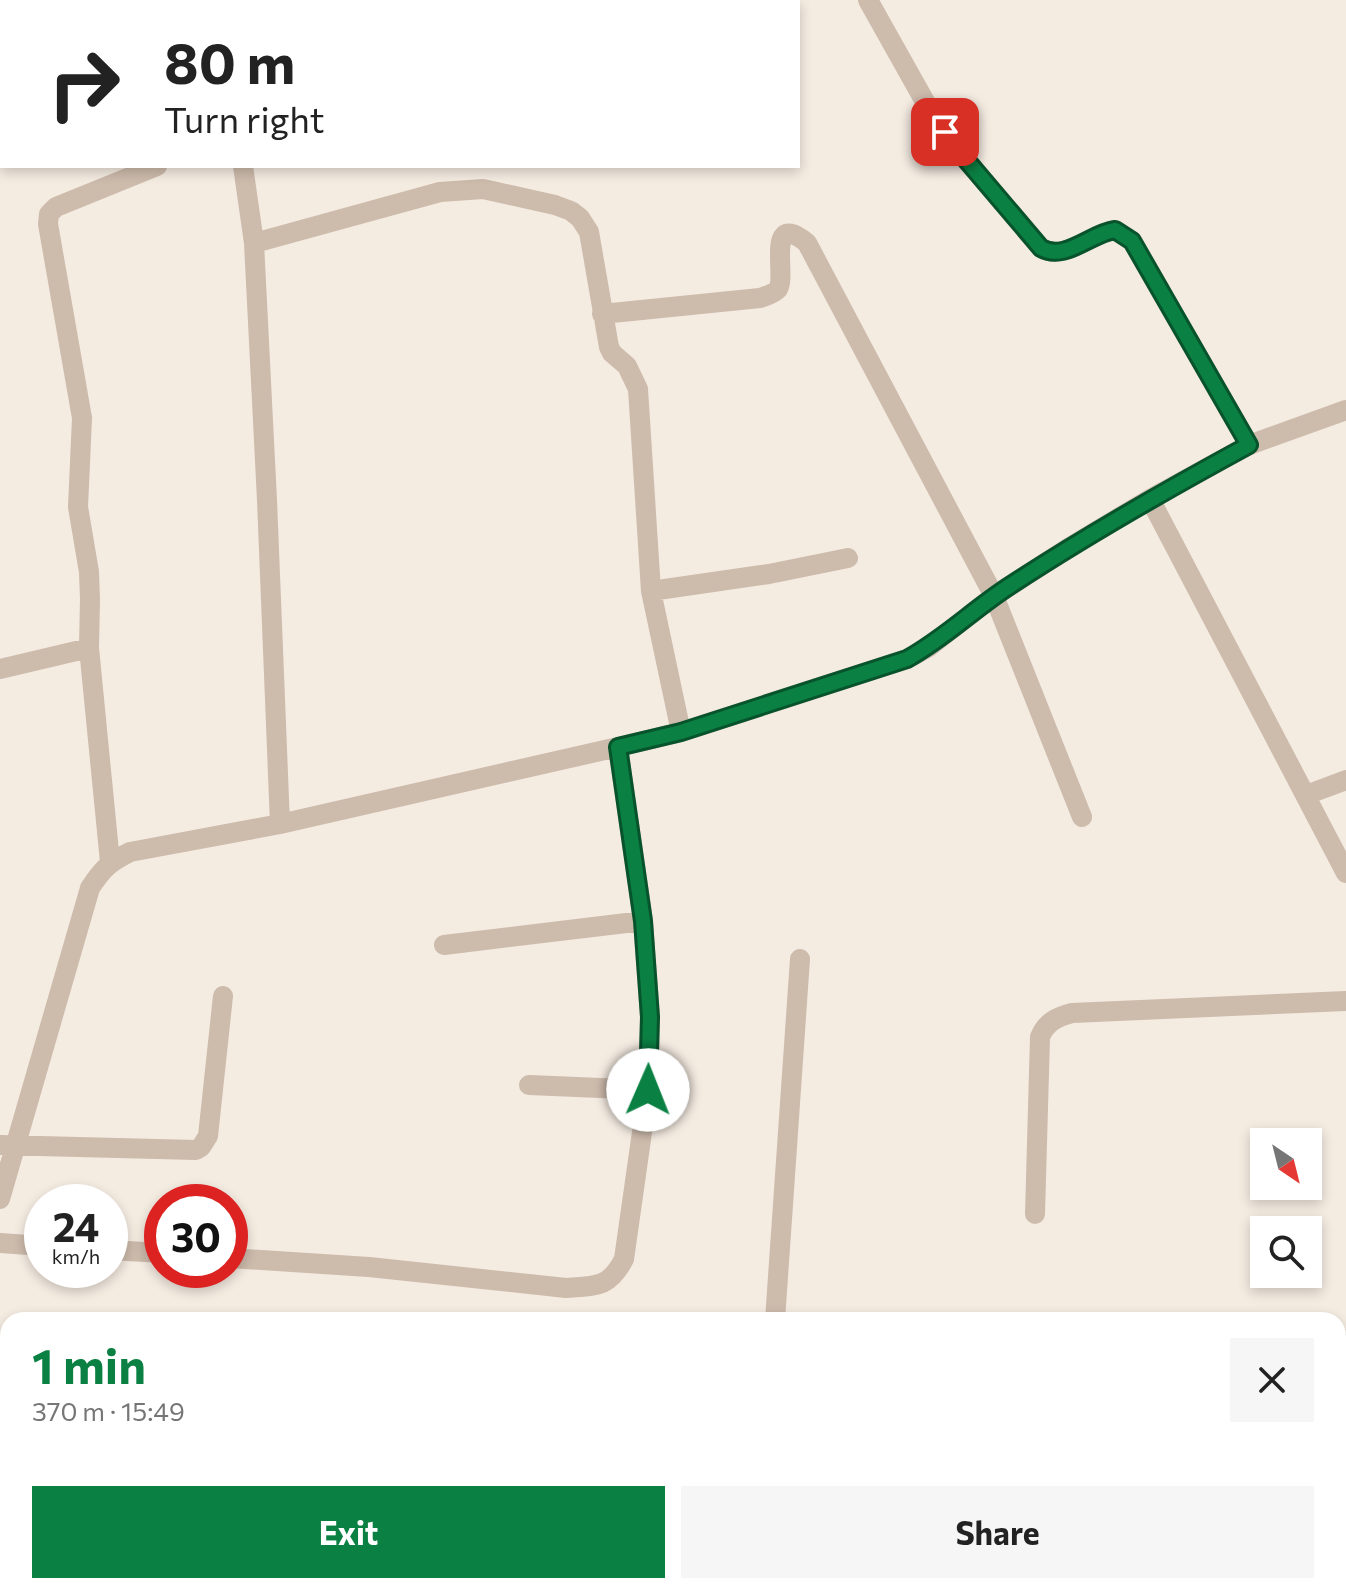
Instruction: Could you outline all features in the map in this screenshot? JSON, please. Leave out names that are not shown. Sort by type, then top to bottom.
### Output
[{"type":"street","points":[[868,0],[933,116],[1041,248],[1059,253],[1105,231],[1115,230],[1132,241],[1249,445]]},
{"type":"street","points":[[110,862],[89,648],[89,572],[78,507],[82,418],[48,224],[49,214],[56,207],[152,168]]},
{"type":"street","points":[[243,168],[254,243],[280,824]]},
{"type":"street","points":[[254,243],[440,192],[483,189],[555,205],[580,218],[589,232],[609,347],[627,366],[638,389],[651,591],[681,732]]},
{"type":"street","points":[[602,314],[770,295],[778,289],[781,281],[779,244],[782,238],[790,234],[798,235],[807,243],[994,596],[1082,817]]},
{"type":"street","points":[[0,1199],[8,1145],[90,888],[110,862],[130,852],[280,824],[681,732],[907,659],[929,647],[994,596],[1150,499],[1249,445],[1346,410]]},
{"type":"street","points":[[1150,499],[1346,873]]},
{"type":"street","points":[[651,591],[769,574],[848,558]]},
{"type":"street","points":[[0,669],[89,648]]},
{"type":"street","points":[[248,1259],[369,1267],[566,1288],[597,1286],[610,1280],[624,1259],[648,1090],[650,1017],[643,921],[618,747]]},
{"type":"street","points":[[1306,795],[1346,780]]},
{"type":"street","points":[[444,945],[643,921]]},
{"type":"street","points":[[776,1312],[800,959]]},
{"type":"street","points":[[8,1145],[196,1150],[201,1147],[208,1136],[223,996]]},
{"type":"street","points":[[1035,1214],[1040,1037],[1043,1028],[1050,1022],[1072,1013],[1346,1001]]},
{"type":"street","points":[[529,1085],[648,1090]]},
{"type":"street","points":[[0,1243],[24,1245]]},
{"type":"route","points":[[648,1090],[650,1017],[643,921],[618,747],[681,732],[907,659],[947,634],[994,596],[1070,547],[1249,445],[1132,241],[1115,230],[1105,231],[1059,253],[1041,248],[945,132]]}]
